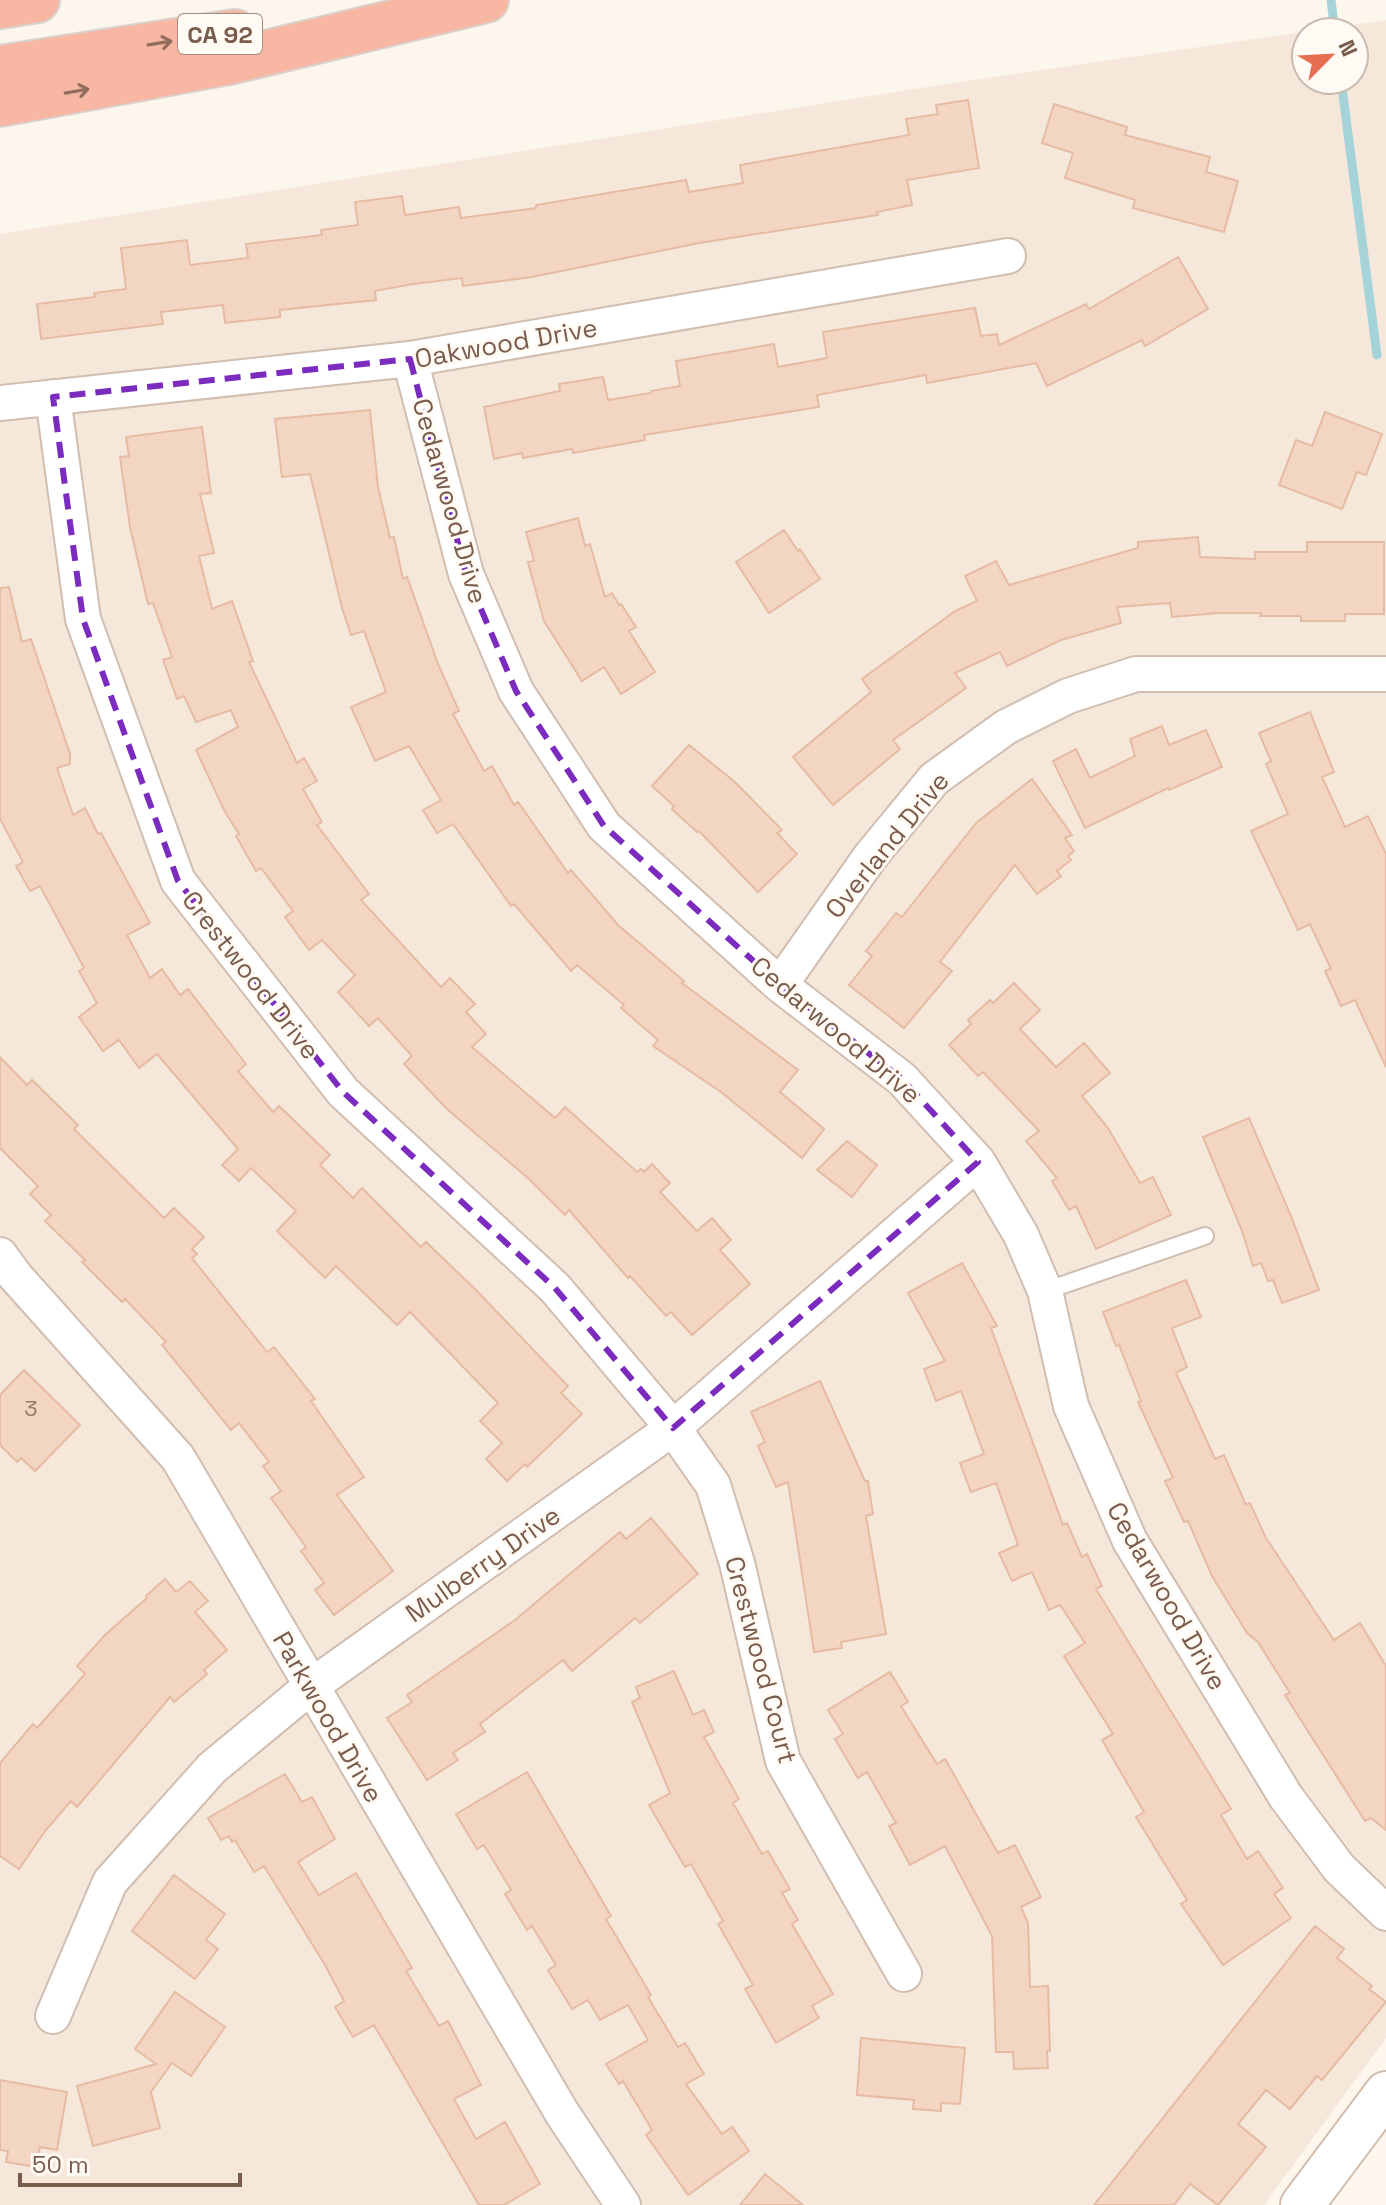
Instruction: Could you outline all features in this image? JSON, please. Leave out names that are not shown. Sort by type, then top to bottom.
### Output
[{"type":"highway","points":[[0,6],[37,0]]},
{"type":"highway","name":"CA 92","points":[[0,68],[440,0]]},
{"type":"highway","points":[[0,104],[229,62],[486,0]]},
{"type":"street","name":"Oakwood Drive","points":[[0,403],[410,359],[1008,256]]},
{"type":"street","name":"Cedarwood Drive","points":[[410,359],[466,574],[516,691],[604,826],[780,985],[902,1079],[978,1162],[1021,1235],[1045,1291],[1071,1406],[1130,1541],[1286,1797],[1339,1868],[1386,1913]]},
{"type":"street","name":"Crestwood Drive","points":[[53,397],[83,619],[178,881],[343,1092],[555,1288],[673,1428]]},
{"type":"street","name":"Overland Drive","points":[[780,985],[870,857],[934,779],[1006,727],[1068,696],[1136,674],[1386,674]]},
{"type":"street","name":"Mulberry Drive","points":[[53,2016],[110,1882],[212,1768],[310,1687],[673,1428],[978,1162]]},
{"type":"street","name":"Parkwood Drive","points":[[5,1275],[178,1458],[562,2113],[623,2205]]},
{"type":"street","name":"Crestwood Court","points":[[673,1428],[713,1485],[737,1563],[783,1761],[904,1974]]},
{"type":"street","points":[[1302,2205],[1386,2093]]},
{"type":"lane","points":[[1045,1291],[1205,1236]]},
{"type":"highlighted area","points":[[410,359],[466,574],[516,691],[604,826],[780,985],[902,1079],[978,1162],[673,1428],[555,1288],[343,1092],[178,881],[83,619],[53,397]]},
{"type":"shaded area","points":[[1386,20],[1386,2038],[1264,2205],[0,2205],[0,234],[952,83],[1290,34],[1290,96],[1370,96],[1370,22]]},
{"type":"building","points":[[968,100],[979,168],[907,180],[912,205],[877,212],[878,215],[699,243],[532,277],[463,286],[462,278],[413,284],[375,291],[376,300],[280,310],[280,317],[225,323],[223,305],[161,312],[163,324],[41,339],[37,304],[95,297],[94,293],[126,289],[121,248],[187,240],[190,265],[248,258],[246,244],[322,235],[321,230],[358,225],[355,202],[402,196],[405,215],[459,207],[461,218],[536,208],[536,205],[686,180],[689,192],[743,183],[740,165],[909,135],[906,119],[938,114],[936,105]]},
{"type":"building","points":[[1054,104],[1127,127],[1125,135],[1210,157],[1206,172],[1238,181],[1224,232],[1133,208],[1135,200],[1065,178],[1073,153],[1042,143]]},
{"type":"building","points":[[1178,257],[1208,309],[1145,346],[1142,340],[1047,386],[1036,363],[927,383],[926,375],[817,395],[819,407],[644,435],[645,440],[573,453],[572,449],[523,458],[522,453],[494,459],[484,407],[560,391],[559,384],[603,377],[608,400],[651,393],[680,386],[676,361],[774,344],[778,367],[827,358],[823,332],[975,308],[981,336],[997,334],[999,345],[1086,304],[1089,309]]},
{"type":"building","points":[[370,410],[378,487],[390,538],[394,537],[403,579],[407,577],[438,664],[459,711],[453,714],[484,771],[492,766],[514,805],[518,802],[568,873],[571,870],[618,925],[684,981],[682,983],[798,1070],[780,1092],[824,1129],[802,1158],[721,1092],[653,1046],[658,1040],[621,1008],[624,1005],[577,965],[571,971],[514,904],[511,906],[453,824],[437,833],[423,810],[441,800],[409,746],[375,761],[351,707],[386,692],[364,631],[351,635],[310,474],[282,477],[275,419]]},
{"type":"building","points":[[1325,412],[1382,434],[1366,475],[1357,472],[1342,509],[1279,485],[1296,440],[1312,446]]},
{"type":"building","points":[[202,427],[211,493],[200,494],[214,553],[199,556],[212,609],[232,601],[253,661],[249,662],[297,763],[304,758],[317,781],[303,789],[322,822],[317,825],[369,894],[361,900],[441,987],[450,978],[475,1004],[466,1012],[486,1034],[472,1047],[555,1118],[565,1107],[637,1172],[641,1169],[644,1172],[652,1164],[670,1183],[660,1192],[697,1231],[712,1218],[731,1240],[720,1250],[750,1284],[692,1335],[671,1312],[666,1316],[630,1276],[628,1278],[569,1210],[565,1215],[528,1178],[448,1110],[404,1064],[412,1056],[378,1018],[369,1026],[338,992],[355,975],[322,940],[309,950],[285,917],[293,911],[261,868],[256,871],[236,836],[239,834],[225,812],[196,750],[238,727],[231,710],[196,722],[184,696],[177,699],[163,660],[172,657],[153,603],[148,604],[130,527],[120,457],[129,456],[126,437]]},
{"type":"building","points":[[578,518],[585,546],[590,544],[605,597],[612,593],[621,604],[636,627],[629,631],[655,672],[621,694],[604,667],[582,681],[544,621],[528,562],[534,561],[526,532]]},
{"type":"building","points":[[784,530],[820,579],[769,613],[736,562]]},
{"type":"building","points":[[1198,537],[1200,557],[1255,559],[1255,552],[1307,552],[1307,542],[1384,542],[1384,614],[1345,614],[1345,621],[1301,621],[1301,616],[1260,616],[1261,613],[1172,617],[1170,603],[1117,607],[1121,623],[1061,640],[1007,666],[1000,652],[955,673],[966,688],[893,740],[900,749],[833,805],[793,757],[871,692],[862,679],[955,611],[977,601],[965,576],[996,561],[1009,585],[1138,548],[1138,542]]},
{"type":"building","points":[[9,587],[22,642],[31,639],[70,754],[70,764],[57,768],[73,815],[85,808],[150,923],[127,935],[150,978],[162,969],[180,995],[188,989],[246,1064],[238,1071],[273,1112],[279,1106],[330,1155],[320,1165],[353,1198],[362,1188],[421,1247],[426,1242],[568,1386],[561,1393],[582,1414],[527,1467],[525,1464],[507,1481],[486,1459],[502,1443],[480,1421],[498,1403],[410,1312],[397,1325],[336,1266],[325,1278],[277,1231],[296,1211],[251,1168],[239,1181],[222,1165],[238,1149],[157,1054],[139,1068],[119,1040],[103,1051],[79,1017],[97,1003],[79,971],[84,968],[40,886],[30,891],[16,866],[23,862],[0,819],[0,588]]},
{"type":"building","points":[[1310,712],[1334,772],[1322,777],[1345,827],[1368,816],[1386,854],[1386,1067],[1355,1000],[1341,1006],[1325,971],[1331,969],[1310,924],[1298,930],[1251,831],[1288,814],[1266,764],[1271,761],[1259,733]]},
{"type":"building","points":[[1162,726],[1169,745],[1206,730],[1222,767],[1168,788],[1085,828],[1053,761],[1076,749],[1090,778],[1135,756],[1130,739]]},
{"type":"building","points":[[689,745],[735,782],[782,830],[777,833],[797,854],[758,892],[652,786]]},
{"type":"building","points":[[1032,779],[1072,835],[1065,838],[1074,851],[1068,856],[1071,860],[1057,871],[1061,876],[1037,894],[1015,865],[940,962],[952,971],[904,1028],[849,985],[872,956],[866,951],[896,913],[902,917],[976,823]]},
{"type":"building","points":[[1014,983],[1040,1010],[1020,1029],[1056,1067],[1084,1043],[1110,1073],[1082,1096],[1108,1128],[1140,1183],[1153,1177],[1171,1215],[1096,1249],[1076,1206],[1069,1210],[1052,1181],[1057,1178],[1026,1141],[1039,1131],[983,1072],[978,1076],[949,1045],[971,1024],[968,1020],[990,1000],[993,1003]]},
{"type":"building","points":[[0,1057],[27,1085],[32,1080],[78,1125],[74,1129],[164,1218],[174,1208],[204,1237],[192,1249],[197,1254],[192,1258],[267,1352],[274,1347],[315,1399],[311,1401],[364,1477],[337,1495],[393,1571],[334,1615],[315,1590],[324,1583],[301,1551],[306,1547],[271,1498],[281,1491],[263,1466],[269,1462],[239,1423],[231,1430],[162,1345],[166,1342],[125,1299],[122,1302],[82,1262],[85,1260],[45,1221],[51,1215],[30,1194],[38,1186],[0,1148]]},
{"type":"building","points":[[1249,1118],[1319,1290],[1282,1303],[1273,1280],[1268,1281],[1261,1263],[1253,1266],[1203,1137]]},
{"type":"building","points":[[847,1141],[877,1165],[852,1197],[817,1170]]},
{"type":"building","points":[[962,1263],[997,1326],[991,1328],[1063,1525],[1067,1523],[1082,1557],[1087,1554],[1102,1586],[1096,1589],[1231,1809],[1221,1815],[1247,1859],[1258,1851],[1283,1888],[1274,1894],[1291,1918],[1223,1965],[1181,1904],[1187,1900],[1136,1817],[1144,1812],[1102,1740],[1113,1734],[1064,1656],[1085,1643],[1060,1605],[1049,1610],[1032,1572],[1012,1581],[999,1553],[1018,1545],[996,1483],[971,1492],[960,1463],[984,1454],[961,1391],[936,1401],[924,1369],[945,1361],[908,1293]]},
{"type":"building","points":[[1186,1280],[1201,1317],[1172,1328],[1187,1367],[1176,1373],[1215,1459],[1224,1455],[1246,1505],[1250,1503],[1266,1538],[1334,1640],[1360,1623],[1386,1666],[1386,1830],[1371,1818],[1365,1821],[1285,1695],[1290,1693],[1258,1642],[1247,1633],[1212,1576],[1188,1521],[1184,1522],[1165,1481],[1173,1478],[1138,1402],[1141,1401],[1103,1312]]},
{"type":"building","points":[[24,1370],[80,1425],[35,1471],[21,1458],[17,1462],[0,1445],[0,1395]]},
{"type":"building","points":[[820,1381],[865,1481],[868,1481],[873,1514],[866,1516],[886,1634],[841,1642],[842,1648],[814,1652],[788,1482],[776,1487],[758,1446],[765,1442],[751,1412]]},
{"type":"building","points":[[651,1518],[698,1574],[640,1623],[635,1618],[572,1671],[563,1660],[480,1724],[485,1732],[453,1753],[458,1760],[427,1780],[387,1718],[412,1702],[407,1695],[515,1620],[620,1532],[626,1539]]},
{"type":"building","points":[[165,1579],[176,1592],[190,1581],[208,1601],[195,1612],[227,1650],[204,1670],[207,1674],[174,1702],[170,1697],[77,1807],[71,1801],[45,1831],[19,1869],[0,1856],[0,1763],[33,1724],[37,1728],[85,1674],[77,1666]]},
{"type":"building","points":[[674,1671],[693,1715],[704,1710],[714,1732],[704,1737],[739,1799],[733,1803],[762,1854],[768,1851],[790,1889],[782,1893],[798,1920],[792,1924],[833,1994],[812,2006],[819,2018],[776,2043],[745,1989],[753,1985],[718,1924],[723,1921],[691,1864],[685,1867],[649,1805],[670,1793],[632,1702],[640,1698],[636,1687]]},
{"type":"building","points":[[890,1672],[908,1702],[901,1706],[937,1764],[945,1759],[998,1853],[1015,1845],[1041,1897],[1021,1907],[1028,1923],[1030,1987],[1048,1986],[1048,2068],[1014,2069],[1013,2052],[996,2052],[992,1936],[945,1846],[910,1865],[889,1826],[896,1823],[867,1772],[858,1778],[835,1739],[843,1734],[828,1710]]},
{"type":"building","points":[[527,1772],[611,1916],[606,1919],[651,1995],[648,1997],[678,2047],[685,2043],[704,2074],[686,2084],[722,2134],[732,2127],[749,2151],[688,2195],[646,2135],[652,2130],[623,2081],[619,2084],[606,2064],[648,2040],[628,2005],[600,2020],[588,2000],[572,2009],[548,1970],[556,1965],[532,1926],[527,1930],[505,1894],[511,1890],[484,1845],[477,1849],[456,1814]]},
{"type":"building","points":[[285,1774],[302,1802],[312,1797],[335,1839],[298,1862],[319,1895],[356,1873],[412,1968],[406,1971],[439,2026],[448,2021],[481,2085],[454,2099],[476,2139],[505,2122],[540,2184],[504,2205],[479,2205],[374,2025],[353,2037],[335,2007],[344,2001],[264,1866],[254,1872],[235,1840],[232,1842],[229,1836],[221,1840],[208,1818]]},
{"type":"building","points":[[174,1875],[225,1914],[206,1940],[218,1949],[195,1979],[132,1931]]},
{"type":"building","points":[[1315,1926],[1344,1949],[1337,1958],[1372,1986],[1369,1989],[1386,2002],[1322,2080],[1317,2076],[1290,2109],[1266,2090],[1238,2124],[1266,2147],[1218,2205],[1190,2184],[1174,2205],[1094,2205]]},
{"type":"building","points":[[175,1992],[225,2027],[191,2076],[172,2063],[151,2092],[160,2128],[93,2146],[77,2086],[156,2064],[135,2049]]},
{"type":"building","points":[[861,2038],[965,2048],[960,2104],[941,2103],[941,2111],[913,2109],[914,2100],[857,2095]]},
{"type":"building","points":[[0,2080],[67,2092],[57,2150],[40,2147],[36,2167],[6,2162],[8,2151],[0,2150]]},
{"type":"building","points":[[765,2174],[803,2205],[740,2205]]},
{"type":"waterway","points":[[1331,0],[1333,16]]},
{"type":"waterway","points":[[1343,96],[1377,355]]}]
